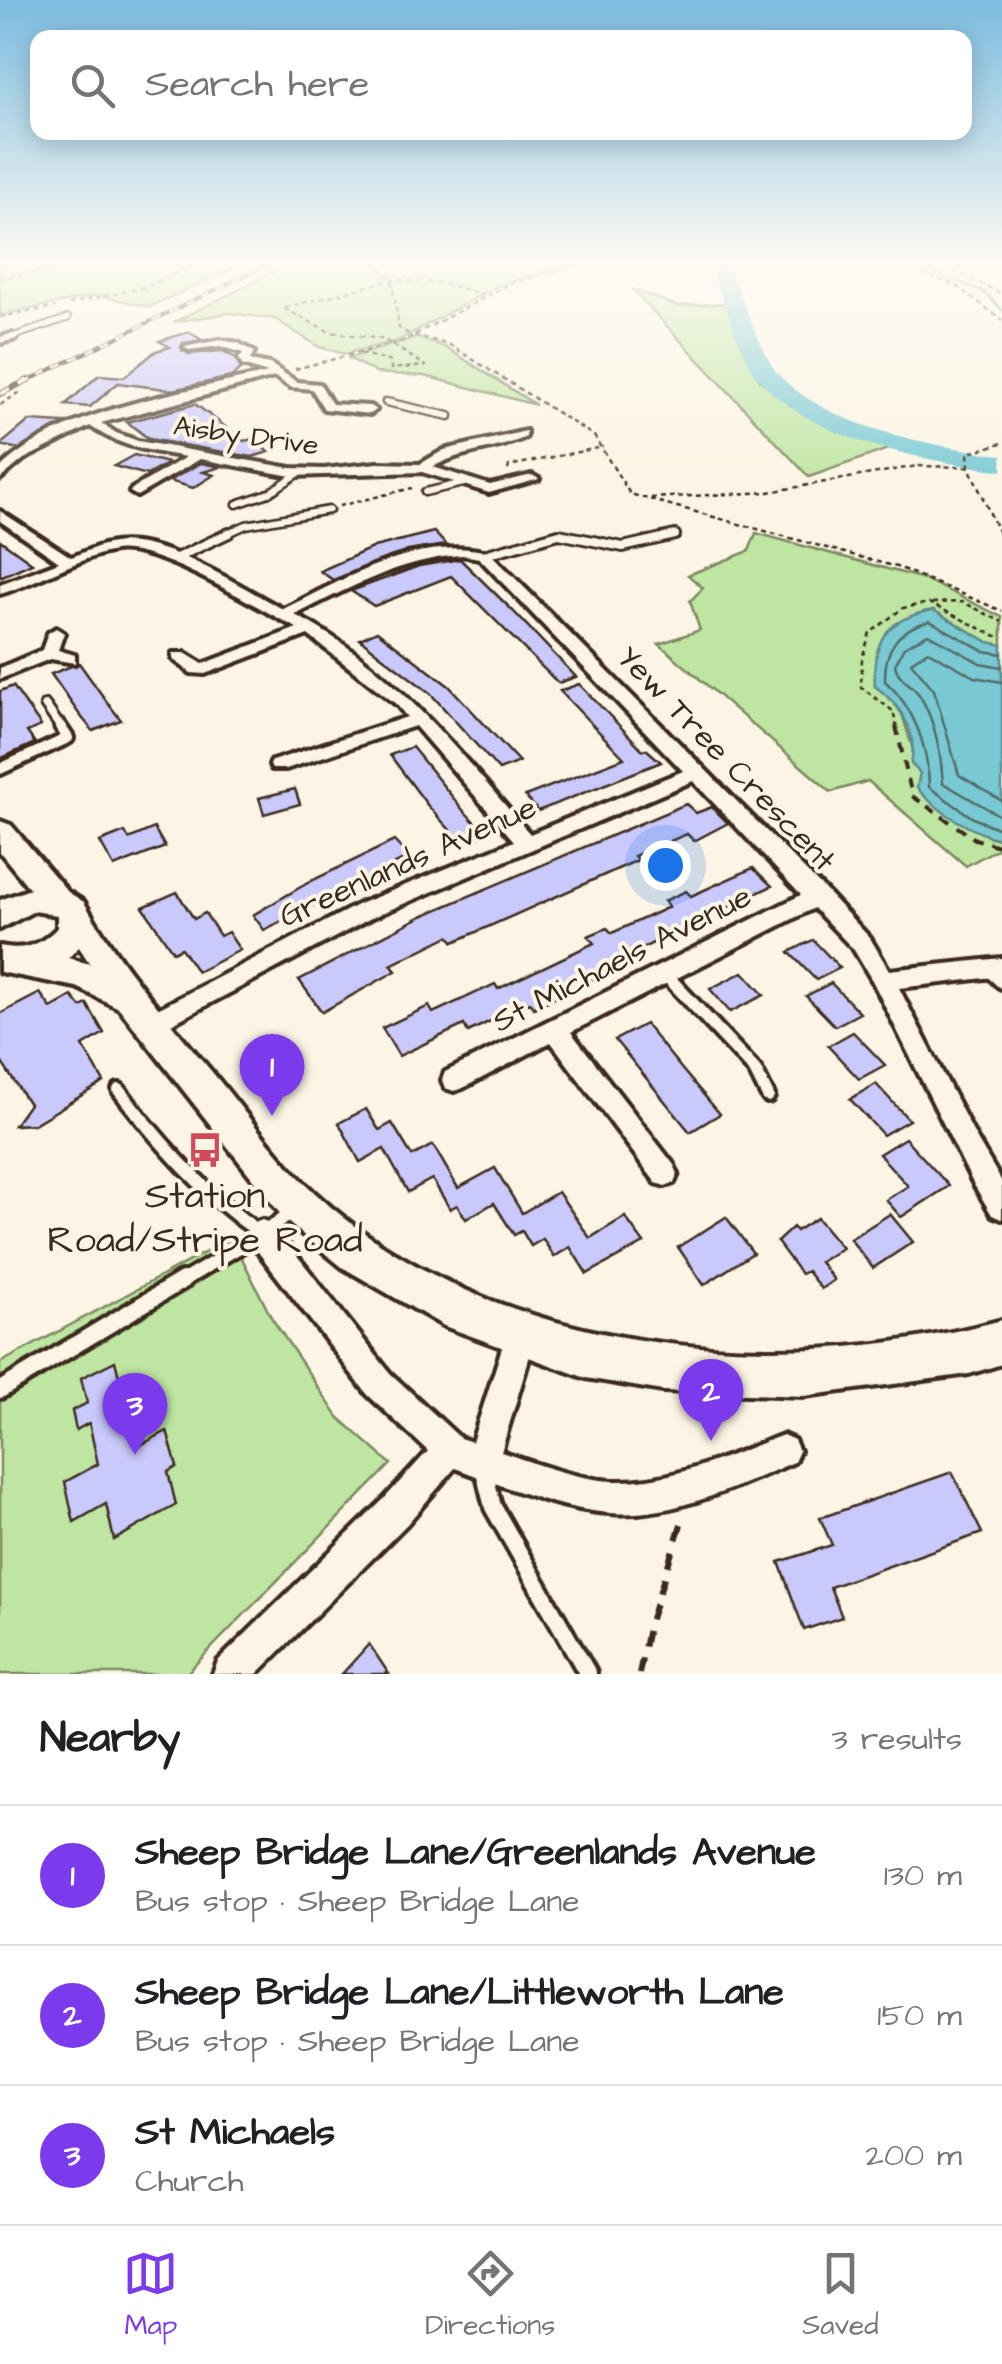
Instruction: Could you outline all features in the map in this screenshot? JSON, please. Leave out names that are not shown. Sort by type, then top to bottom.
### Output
[{"type":"main road","points":[[9,844],[64,905],[141,1011],[300,1206],[357,1252],[444,1304],[586,1356],[663,1368],[804,1373],[969,1351],[1002,1342]]},
{"type":"main road","points":[[0,914],[9,844]]},
{"type":"main road","points":[[0,914],[26,902],[64,905]]},
{"type":"main road","points":[[10,962],[42,958],[66,941],[75,921],[64,905]]},
{"type":"main road","points":[[10,962],[83,975],[141,1011]]},
{"type":"street","points":[[225,342],[229,339]]},
{"type":"street","points":[[189,346],[225,342],[248,349],[246,363],[266,366],[294,385],[316,386],[328,407],[372,414],[386,402]]},
{"type":"street","points":[[0,475],[29,447],[92,422],[276,374]]},
{"type":"street","points":[[131,397],[146,408]]},
{"type":"street","name":"Aisby Drive","points":[[92,422],[123,441],[300,473],[423,468],[448,454],[520,440]]},
{"type":"street","points":[[141,485],[196,456]]},
{"type":"street","points":[[423,468],[488,489],[532,479]]},
{"type":"street","points":[[0,516],[67,562]]},
{"type":"street","points":[[0,589],[98,549],[128,545],[169,557],[310,628],[420,719],[528,842]]},
{"type":"street","points":[[286,614],[378,571],[435,553],[463,550],[484,555]]},
{"type":"street","name":"Yew Tree Crescent","points":[[484,555],[862,944],[884,980],[976,1166],[1002,1206]]},
{"type":"street","points":[[179,656],[200,670],[310,628]]},
{"type":"street","points":[[49,653],[56,633]]},
{"type":"street","points":[[0,674],[49,653],[68,659]]},
{"type":"street","points":[[279,766],[420,719]]},
{"type":"street","name":"Greenlands Avenue","points":[[141,1011],[367,910],[698,772]]},
{"type":"street","name":"St Michaels Avenue","points":[[454,1080],[818,896]]},
{"type":"street","points":[[884,980],[998,973]]},
{"type":"street","points":[[556,1030],[665,1174]]},
{"type":"street","points":[[262,1234],[379,1384],[450,1450],[567,1490],[614,1497],[660,1491],[783,1451]]},
{"type":"street","points":[[482,1462],[521,1334]]},
{"type":"street","points":[[231,1674],[395,1512],[450,1450]]},
{"type":"lane","points":[[386,402],[449,416]]},
{"type":"lane","points":[[237,504],[269,494],[300,473]]},
{"type":"lane","points":[[425,492],[462,480]]},
{"type":"lane","points":[[169,557],[246,525],[329,510]]},
{"type":"lane","points":[[484,555],[559,534],[622,548],[675,535]]},
{"type":"lane","points":[[0,769],[68,738],[45,705]]},
{"type":"lane","points":[[666,974],[755,1070],[768,1096]]},
{"type":"lane","points":[[120,1090],[162,1148],[228,1212],[262,1234]]},
{"type":"lane","points":[[0,1390],[262,1234],[300,1206]]},
{"type":"lane","points":[[482,1462],[492,1506],[588,1674]]},
{"type":"path","points":[[360,353],[391,362],[391,369],[426,366],[383,339]]},
{"type":"path","points":[[276,374],[405,339]]},
{"type":"path","points":[[426,339],[450,345],[594,436],[630,494],[900,568],[1002,611]]},
{"type":"path","points":[[0,405],[22,391]]},
{"type":"path","points":[[1002,443],[968,453],[1002,540]]},
{"type":"path","points":[[329,510],[603,447]]},
{"type":"path","points":[[644,498],[769,492],[917,466],[970,466]]},
{"type":"path","points":[[1002,622],[963,602],[903,608],[870,633],[862,658],[861,687],[893,710],[912,796],[976,838],[1002,847]]},
{"type":"path","points":[[929,603],[996,636],[1002,634]]},
{"type":"path","points":[[639,1674],[648,1628],[695,1481]]},
{"type":"green space","points":[[307,339],[400,339],[345,354]]},
{"type":"green space","points":[[410,339],[423,339],[445,347],[536,405],[425,376],[376,373],[349,358]]},
{"type":"green space","points":[[679,339],[745,339],[760,381],[839,430],[891,448],[809,477]]},
{"type":"green space","points":[[756,533],[924,579],[1002,617],[1002,645],[988,642],[933,610],[875,686],[899,704],[920,773],[987,836],[1002,840],[1002,846],[966,866],[868,781],[831,792],[659,644],[700,630],[690,601],[703,588],[688,575],[749,551]]},
{"type":"green space","points":[[232,1238],[271,1317],[338,1417],[391,1464],[186,1674],[0,1674],[0,1363]]},
{"type":"water","points":[[933,610],[988,642],[1002,645],[1002,840],[956,820],[917,788],[920,773],[911,764],[912,741],[905,720],[875,686],[876,656],[885,634],[903,619]]},
{"type":"building","points":[[201,339],[183,343],[182,350],[189,354],[223,351],[236,358],[241,369],[231,377],[173,390],[118,383],[90,407],[65,405],[99,375],[124,377],[156,351],[170,347],[159,341]]},
{"type":"building","points":[[195,404],[244,441],[252,439],[269,452],[252,457],[149,439],[127,422]]},
{"type":"building","points":[[29,421],[64,423],[19,449],[0,445]]},
{"type":"building","points":[[134,455],[168,463],[147,475],[114,466]]},
{"type":"building","points":[[201,463],[221,467],[203,472],[214,475],[193,488],[169,481]]},
{"type":"building","points":[[434,532],[446,545],[408,551],[333,580],[320,571],[374,547]]},
{"type":"building","points":[[0,540],[32,563],[0,577]]},
{"type":"building","points":[[460,559],[576,677],[558,683],[451,576],[374,606],[351,591],[419,566]]},
{"type":"building","points":[[377,631],[449,686],[519,762],[499,770],[430,693],[360,639]]},
{"type":"building","points":[[79,663],[121,720],[93,731],[79,714],[51,674]]},
{"type":"building","points":[[579,684],[643,750],[661,762],[538,811],[525,796],[624,758],[560,691]]},
{"type":"building","points":[[13,686],[41,726],[27,732],[35,743],[0,759],[0,691]]},
{"type":"building","points":[[412,747],[486,834],[463,844],[428,806],[390,755]]},
{"type":"building","points":[[295,789],[300,804],[264,814],[259,798]]},
{"type":"building","points":[[686,804],[696,813],[712,807],[728,823],[694,841],[687,834],[634,856],[638,860],[454,942],[449,936],[391,965],[396,971],[322,1012],[299,980],[422,916]]},
{"type":"building","points":[[154,828],[165,847],[114,867],[100,842],[125,832],[129,839]]},
{"type":"building","points":[[394,841],[409,857],[264,930],[253,915],[311,881]]},
{"type":"building","points":[[753,868],[772,886],[630,954],[634,958],[534,1008],[530,1002],[468,1032],[464,1025],[399,1056],[382,1028],[429,1006],[433,1013],[495,984],[498,989],[594,943],[588,936],[607,928],[612,933],[669,907],[664,901],[686,891],[691,896]]},
{"type":"building","points":[[177,892],[194,919],[205,913],[220,936],[228,932],[240,950],[197,972],[181,948],[173,952],[143,907]]},
{"type":"building","points":[[813,940],[840,968],[816,980],[789,952]]},
{"type":"building","points":[[743,972],[764,995],[730,1012],[710,989]]},
{"type":"building","points":[[831,983],[860,1013],[835,1026],[806,996]]},
{"type":"building","points":[[40,993],[51,1008],[72,996],[81,1007],[87,1004],[104,1033],[83,1046],[104,1082],[34,1124],[14,1125],[29,1104],[0,1060],[0,1014]]},
{"type":"building","points":[[645,1024],[720,1114],[690,1132],[615,1040]]},
{"type":"building","points":[[853,1032],[885,1065],[859,1079],[828,1046]]},
{"type":"building","points":[[876,1084],[909,1120],[883,1135],[850,1099]]},
{"type":"building","points":[[366,1109],[379,1130],[392,1123],[412,1156],[433,1145],[458,1188],[495,1168],[522,1213],[558,1192],[590,1238],[625,1217],[644,1243],[587,1274],[570,1247],[554,1257],[543,1239],[531,1246],[522,1231],[514,1235],[494,1203],[466,1219],[457,1205],[450,1209],[432,1179],[408,1192],[384,1149],[360,1162],[339,1123]]},
{"type":"building","points":[[905,1138],[949,1186],[901,1217],[886,1200],[908,1186],[879,1154]]},
{"type":"building","points":[[890,1214],[913,1242],[873,1268],[850,1239]]},
{"type":"building","points":[[726,1217],[753,1253],[704,1285],[678,1247]]},
{"type":"building","points":[[817,1218],[842,1248],[820,1262],[834,1280],[821,1289],[807,1271],[801,1274],[777,1242],[793,1227],[796,1231]]},
{"type":"building","points":[[115,1361],[137,1447],[167,1431],[177,1467],[168,1472],[176,1505],[114,1540],[106,1504],[74,1522],[65,1482],[98,1464],[89,1423],[76,1430],[72,1411],[87,1403],[81,1378]]},
{"type":"building","points":[[952,1472],[982,1533],[830,1587],[842,1617],[804,1630],[779,1562],[832,1545],[820,1518]]},
{"type":"building","points":[[369,1644],[389,1674],[342,1674]]},
{"type":"waterway","points":[[751,339],[767,376],[849,427],[907,446],[1002,463]]},
{"type":"railway","points":[[23,383],[114,339]]},
{"type":"railway","points":[[0,394],[28,380]]},
{"type":"place","name":"Sheep Bridge Lane/Greenlands Avenue","points":[[272,1116]]},
{"type":"place","name":"Station Road/Stripe Road","points":[[205,1150]]},
{"type":"place","name":"Sheep Bridge Lane/Littleworth Lane","points":[[711,1441]]},
{"type":"place","name":"St Michaels","points":[[135,1455]]}]
